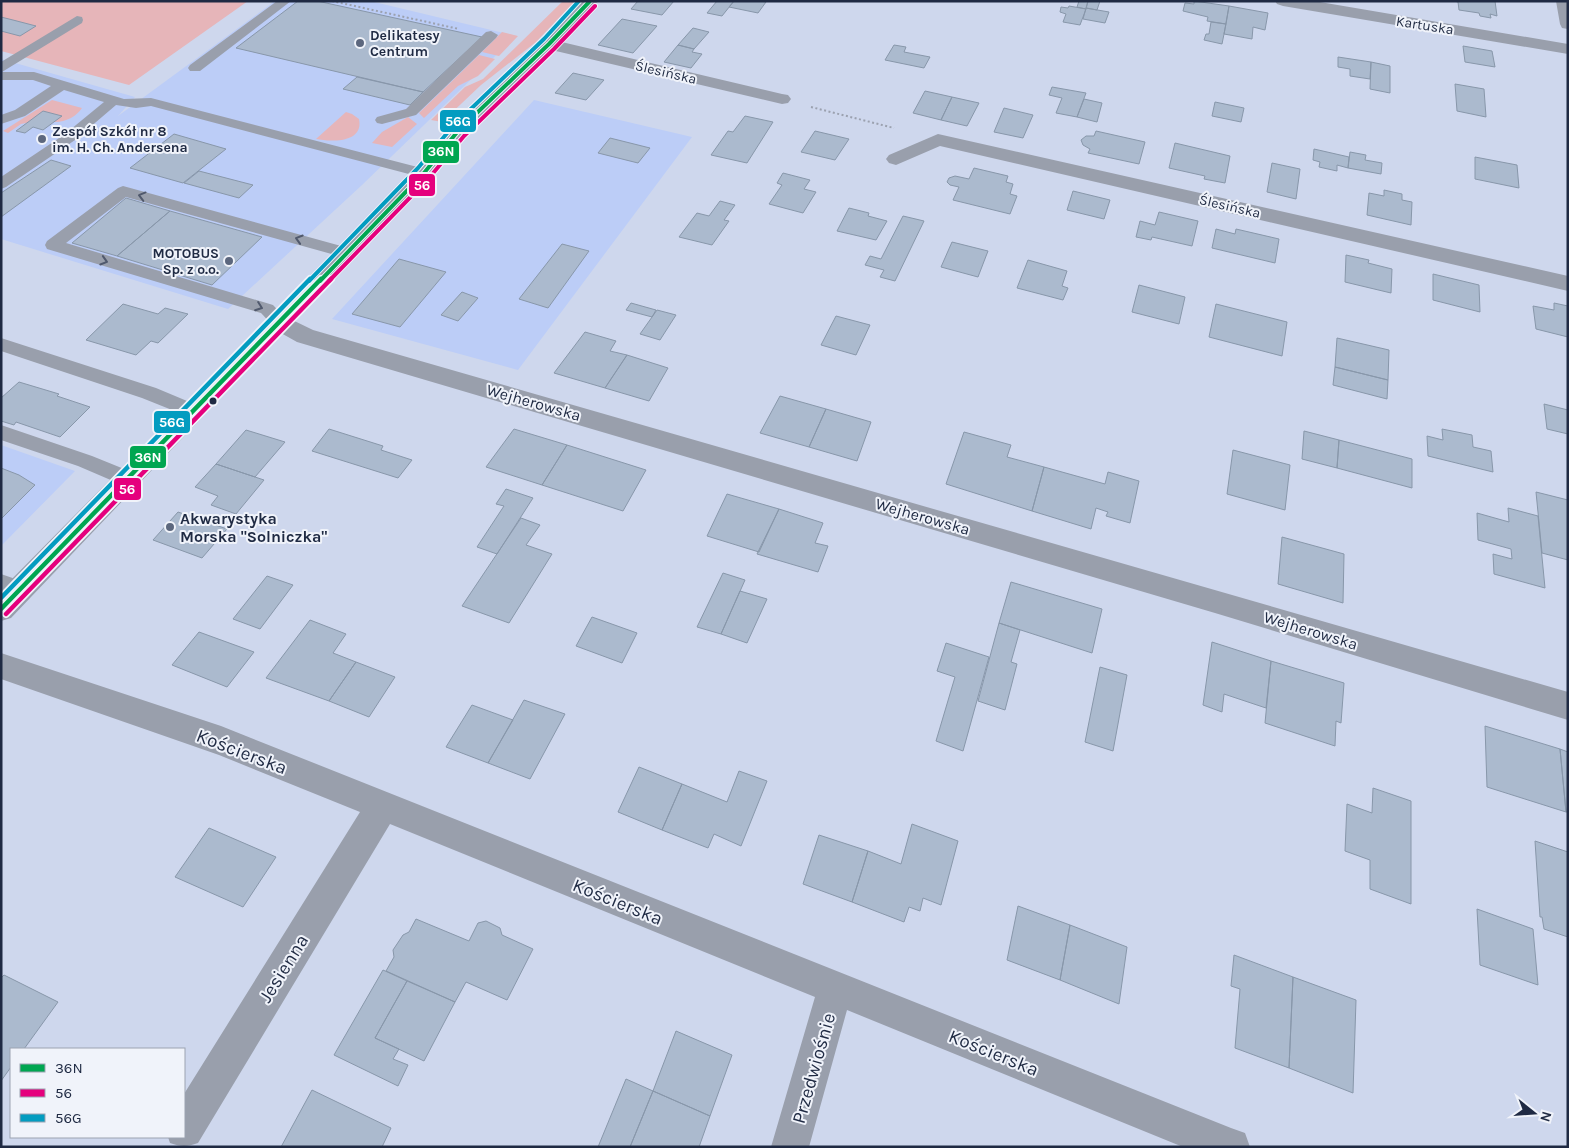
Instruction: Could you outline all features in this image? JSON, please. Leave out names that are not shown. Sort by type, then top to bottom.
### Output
[{"type":"main road","points":[[1,609],[10,587],[127,479],[424,172],[458,131],[549,44],[590,1]]},
{"type":"street","name":"Kartuska","points":[[1283,1],[1568,49]]},
{"type":"street","points":[[1564,1],[1568,24]]},
{"type":"street","name":"Ślesińska","points":[[549,44],[782,99]]},
{"type":"street","name":"Ślesińska","points":[[938,140],[1568,284]]},
{"type":"street","points":[[896,159],[938,140]]},
{"type":"street","name":"Wejherowska","points":[[280,322],[305,336],[1215,601],[1568,706]]},
{"type":"street","name":"Kościerska","points":[[1,666],[220,741],[1231,1147]]},
{"type":"street","name":"Jesienna","points":[[185,1127],[382,807]]},
{"type":"street","name":"Przedwiośnie","points":[[790,1147],[836,989]]},
{"type":"lane","points":[[195,68],[285,1]]},
{"type":"lane","points":[[1,68],[77,20]]},
{"type":"lane","points":[[382,120],[411,112],[491,36]]},
{"type":"lane","points":[[1,76],[34,76],[113,101],[136,104],[151,102],[424,172]]},
{"type":"lane","points":[[1,120],[20,114],[62,85]]},
{"type":"lane","points":[[1,184],[65,141],[113,101]]},
{"type":"lane","points":[[280,322],[267,309],[53,245],[123,191],[346,253]]},
{"type":"lane","points":[[1,344],[149,392],[192,411]]},
{"type":"lane","points":[[1,432],[85,461],[127,479]]},
{"type":"path","points":[[332,1],[491,36]]},
{"type":"path","points":[[782,99],[938,140]]},
{"type":"shaded area","points":[[1,1],[248,1],[129,85],[1,51]]},
{"type":"shaded area","points":[[275,1],[370,1],[516,36],[362,185],[228,309],[1,239],[1,59],[135,97],[118,116]]},
{"type":"shaded area","points":[[563,1],[575,1],[536,42],[481,85],[442,122],[431,120],[465,87],[483,79]]},
{"type":"shaded area","points":[[502,32],[518,36],[499,56],[482,52]]},
{"type":"shaded area","points":[[479,55],[495,59],[478,76],[458,86],[424,118],[419,113]]},
{"type":"shaded area","points":[[52,100],[82,108],[69,119],[53,122],[61,116],[21,124],[8,133],[3,131]]},
{"type":"shaded area","points":[[534,100],[692,137],[518,370],[332,319]]},
{"type":"shaded area","points":[[346,112],[359,119],[359,127],[352,137],[330,141],[316,139]]},
{"type":"shaded area","points":[[408,117],[417,124],[392,147],[372,143],[382,132]]},
{"type":"shaded area","points":[[1,445],[75,471],[1,546]]},
{"type":"building","name":"Delikatesy Centrum","points":[[298,1],[317,1],[482,37],[423,92],[236,48]]},
{"type":"building","points":[[638,1],[674,1],[662,15],[631,9]]},
{"type":"building","points":[[717,1],[734,1],[722,16],[707,13]]},
{"type":"building","points":[[734,1],[766,2],[758,13],[729,7]]},
{"type":"building","points":[[1079,1],[1088,1],[1086,9],[1077,7]]},
{"type":"building","points":[[1088,1],[1100,1],[1097,10],[1086,8]]},
{"type":"building","points":[[1194,1],[1229,6],[1226,24],[1207,21],[1208,17],[1183,11],[1185,3],[1194,4]]},
{"type":"building","points":[[1454,1],[1495,1],[1497,16],[1490,14],[1491,18],[1480,16],[1479,13],[1459,10],[1458,2]]},
{"type":"building","points":[[1069,6],[1086,9],[1080,25],[1063,22],[1066,14],[1060,12],[1061,7],[1068,8]]},
{"type":"building","points":[[1229,6],[1268,13],[1265,30],[1253,27],[1252,39],[1224,34]]},
{"type":"building","points":[[1086,8],[1109,12],[1105,23],[1083,19]]},
{"type":"building","points":[[1,17],[36,26],[20,36],[1,31]]},
{"type":"building","points":[[622,19],[657,26],[633,53],[598,45]]},
{"type":"building","points":[[1211,22],[1226,24],[1222,44],[1204,40],[1206,34],[1209,34]]},
{"type":"building","points":[[693,28],[709,32],[694,49],[678,45]]},
{"type":"building","points":[[678,45],[694,49],[692,52],[702,54],[691,68],[664,62]]},
{"type":"building","points":[[894,45],[906,47],[904,52],[930,57],[924,68],[885,60]]},
{"type":"building","points":[[1463,46],[1492,51],[1495,67],[1465,62]]},
{"type":"building","points":[[1338,57],[1371,62],[1370,79],[1350,76],[1350,69],[1338,67]]},
{"type":"building","points":[[1371,62],[1390,66],[1390,93],[1370,89]]},
{"type":"building","points":[[573,73],[604,80],[586,100],[555,93]]},
{"type":"building","points":[[357,77],[423,92],[410,105],[343,89]]},
{"type":"building","points":[[1455,84],[1484,89],[1486,117],[1457,111]]},
{"type":"building","points":[[1052,87],[1086,93],[1077,117],[1056,113],[1062,98],[1049,95]]},
{"type":"building","points":[[925,91],[952,97],[941,120],[913,113]]},
{"type":"building","points":[[952,97],[979,103],[967,126],[941,120]]},
{"type":"building","points":[[1084,99],[1102,103],[1097,122],[1077,117]]},
{"type":"building","points":[[1215,102],[1244,108],[1241,122],[1212,116]]},
{"type":"building","points":[[1004,108],[1033,115],[1023,138],[994,132]]},
{"type":"building","points":[[43,111],[62,116],[43,130],[33,127],[25,133],[16,131]]},
{"type":"building","points":[[745,116],[773,122],[747,163],[711,155],[728,131],[733,132]]},
{"type":"building","points":[[815,131],[849,139],[835,160],[801,152]]},
{"type":"building","points":[[1096,131],[1145,142],[1139,164],[1088,153],[1090,149],[1083,145],[1081,140],[1086,136],[1094,136]]},
{"type":"building","points":[[174,134],[226,149],[183,183],[130,168]]},
{"type":"building","points":[[610,138],[650,148],[638,163],[598,153]]},
{"type":"building","points":[[1175,143],[1230,156],[1225,183],[1204,179],[1205,176],[1169,168]]},
{"type":"building","points":[[1314,149],[1349,157],[1348,168],[1337,165],[1337,171],[1319,167],[1320,162],[1313,160]]},
{"type":"building","points":[[1350,152],[1366,155],[1365,160],[1382,163],[1381,174],[1348,168]]},
{"type":"building","points":[[1475,157],[1517,165],[1519,188],[1475,179]]},
{"type":"building","points":[[51,160],[71,166],[1,217],[1,193]]},
{"type":"building","points":[[1272,163],[1300,169],[1296,199],[1267,192]]},
{"type":"building","points":[[974,168],[1008,176],[1006,182],[1013,184],[1010,194],[1017,196],[1010,214],[953,200],[959,187],[950,185],[947,182],[949,178],[955,176],[969,179]]},
{"type":"building","points":[[199,171],[253,185],[239,198],[184,183]]},
{"type":"building","points":[[783,173],[810,180],[804,189],[816,192],[803,213],[769,204],[782,185],[777,183]]},
{"type":"building","points":[[1384,190],[1402,194],[1402,200],[1412,202],[1411,225],[1367,215],[1369,193],[1384,196]]},
{"type":"building","points":[[1073,191],[1110,200],[1104,219],[1067,210]]},
{"type":"building","points":[[126,198],[170,211],[117,256],[72,243]]},
{"type":"building","points":[[720,201],[735,205],[724,220],[729,221],[712,245],[679,237],[697,213],[709,216]]},
{"type":"building","points":[[849,208],[869,213],[868,216],[887,221],[876,240],[837,231]]},
{"type":"building","points":[[170,211],[262,237],[212,285],[117,256]]},
{"type":"building","points":[[1159,212],[1198,221],[1192,246],[1152,237],[1151,240],[1136,237],[1140,221],[1155,225]]},
{"type":"building","points":[[903,216],[924,221],[895,281],[880,277],[884,270],[865,265],[870,256],[881,259]]},
{"type":"building","points":[[1216,229],[1235,234],[1236,229],[1279,239],[1275,263],[1212,248]]},
{"type":"building","points":[[952,242],[988,251],[978,277],[941,267]]},
{"type":"building","points":[[562,244],[589,251],[548,308],[519,299]]},
{"type":"building","points":[[1346,255],[1369,260],[1368,263],[1392,269],[1391,293],[1345,282]]},
{"type":"building","points":[[399,259],[446,272],[400,327],[352,314]]},
{"type":"building","points":[[1028,260],[1067,271],[1062,286],[1068,288],[1063,300],[1017,288]]},
{"type":"building","points":[[1433,274],[1479,285],[1480,312],[1433,300]]},
{"type":"building","points":[[1139,285],[1185,297],[1179,324],[1132,312]]},
{"type":"building","points":[[462,292],[478,298],[458,321],[441,315]]},
{"type":"building","points":[[631,303],[656,310],[652,317],[626,310]]},
{"type":"building","points":[[1554,303],[1568,306],[1568,337],[1536,329],[1533,306],[1554,310]]},
{"type":"building","points":[[123,304],[158,314],[165,308],[188,314],[158,343],[151,341],[136,355],[86,340]]},
{"type":"building","points":[[1216,304],[1287,322],[1282,356],[1209,337]]},
{"type":"building","points":[[657,310],[676,315],[660,340],[640,334]]},
{"type":"building","points":[[836,316],[870,325],[856,355],[821,345]]},
{"type":"building","points":[[585,332],[616,341],[610,351],[627,355],[605,388],[554,373]]},
{"type":"building","points":[[1337,338],[1389,350],[1388,380],[1335,367]]},
{"type":"building","points":[[627,355],[668,368],[649,401],[605,388]]},
{"type":"building","points":[[1335,367],[1388,380],[1387,399],[1333,385]]},
{"type":"building","points":[[19,382],[59,394],[57,396],[90,407],[60,437],[16,422],[14,425],[1,421],[1,398]]},
{"type":"building","points":[[780,396],[826,409],[809,447],[760,433]]},
{"type":"building","points":[[1544,404],[1568,410],[1568,434],[1547,429]]},
{"type":"building","points":[[826,409],[871,422],[857,461],[809,447]]},
{"type":"building","points":[[329,429],[383,446],[381,450],[412,460],[398,478],[312,451]]},
{"type":"building","points":[[514,429],[567,445],[542,485],[486,467]]},
{"type":"building","points":[[1442,429],[1472,435],[1473,447],[1491,451],[1493,472],[1428,456],[1427,436],[1443,440]]},
{"type":"building","points":[[246,430],[285,442],[255,477],[216,464]]},
{"type":"building","points":[[1304,431],[1339,440],[1337,468],[1302,459]]},
{"type":"building","points":[[964,432],[1011,445],[1007,457],[1044,467],[1032,511],[946,484]]},
{"type":"building","points":[[1339,440],[1412,459],[1412,488],[1337,468]]},
{"type":"building","points":[[567,445],[646,470],[623,511],[542,485]]},
{"type":"building","points":[[1233,450],[1290,465],[1285,510],[1227,494]]},
{"type":"building","points":[[216,464],[264,480],[236,514],[211,505],[218,496],[195,487]]},
{"type":"building","points":[[1044,467],[1105,484],[1108,472],[1139,481],[1130,523],[1106,516],[1108,512],[1096,508],[1091,529],[1032,511]]},
{"type":"building","points":[[1,468],[19,475],[35,485],[1,519]]},
{"type":"building","points":[[506,489],[533,498],[497,554],[477,547],[504,506],[496,504]]},
{"type":"building","points":[[1536,492],[1568,500],[1568,560],[1542,553]]},
{"type":"building","points":[[727,494],[779,509],[759,552],[707,536]]},
{"type":"building","points":[[1508,508],[1538,516],[1545,588],[1494,574],[1493,554],[1512,559],[1511,549],[1478,540],[1477,513],[1509,522]]},
{"type":"building","points":[[779,509],[823,523],[815,543],[828,546],[818,572],[757,554]]},
{"type":"building","points":[[178,512],[227,529],[202,558],[153,540]]},
{"type":"building","points":[[521,518],[540,525],[526,545],[552,554],[509,623],[462,606]]},
{"type":"building","points":[[1282,537],[1344,554],[1343,603],[1278,584]]},
{"type":"building","points":[[723,573],[745,580],[721,634],[697,627]]},
{"type":"building","points":[[267,576],[293,585],[260,629],[233,619]]},
{"type":"building","points":[[1011,582],[1102,609],[1092,653],[999,623]]},
{"type":"building","points":[[740,591],[767,599],[747,643],[721,634]]},
{"type":"building","points":[[592,617],[637,633],[622,663],[576,646]]},
{"type":"building","points":[[310,620],[346,634],[333,653],[356,662],[329,701],[266,678]]},
{"type":"building","points":[[999,623],[1020,630],[1011,662],[1017,664],[1005,710],[978,701]]},
{"type":"building","points":[[199,632],[254,652],[227,687],[172,665]]},
{"type":"building","points":[[1212,642],[1271,661],[1266,708],[1224,694],[1222,712],[1203,705]]},
{"type":"building","points":[[946,643],[989,657],[963,751],[936,741],[955,677],[937,671]]},
{"type":"building","points":[[1271,661],[1344,683],[1341,723],[1336,721],[1335,746],[1265,723]]},
{"type":"building","points":[[356,662],[395,677],[369,717],[329,701]]},
{"type":"building","points":[[1100,667],[1127,675],[1113,751],[1085,742]]},
{"type":"building","points":[[524,700],[565,714],[530,779],[488,763]]},
{"type":"building","points":[[472,705],[513,720],[488,763],[446,747]]},
{"type":"building","points":[[1485,726],[1560,749],[1566,812],[1487,787]]},
{"type":"building","points":[[1560,749],[1568,752],[1568,812],[1566,812]]},
{"type":"building","points":[[639,767],[682,784],[662,830],[618,812]]},
{"type":"building","points":[[739,771],[767,781],[741,846],[714,834],[708,848],[662,830],[682,784],[727,802]]},
{"type":"building","points":[[1373,788],[1411,801],[1411,904],[1370,889],[1370,860],[1345,851],[1347,804],[1372,813]]},
{"type":"building","points":[[912,824],[958,841],[941,905],[923,898],[920,911],[909,907],[904,922],[852,902],[868,851],[901,864]]},
{"type":"building","points":[[209,828],[276,857],[243,907],[175,877]]},
{"type":"building","points":[[819,835],[868,851],[852,902],[803,884]]},
{"type":"building","points":[[1535,841],[1568,852],[1568,937],[1544,929],[1542,917],[1540,917]]},
{"type":"building","points":[[1018,906],[1070,925],[1060,980],[1007,960]]},
{"type":"building","points":[[1477,909],[1533,929],[1538,985],[1480,965]]},
{"type":"building","points":[[416,919],[469,941],[478,923],[486,921],[500,928],[502,935],[533,949],[507,1000],[466,982],[455,1002],[386,971],[394,957],[393,950],[403,935],[409,932]]},
{"type":"building","points":[[1070,925],[1127,947],[1119,1004],[1060,980]]},
{"type":"building","points":[[1234,955],[1293,977],[1289,1068],[1235,1048],[1240,989],[1231,986]]},
{"type":"building","points":[[383,970],[407,981],[375,1038],[399,1049],[393,1059],[408,1065],[398,1086],[334,1055]]},
{"type":"building","points":[[4,975],[58,1002],[25,1048],[10,1048],[10,1068],[1,1081],[1,978]]},
{"type":"building","points":[[1293,977],[1356,1000],[1353,1093],[1289,1068]]},
{"type":"building","points":[[407,981],[455,1002],[424,1061],[375,1038]]},
{"type":"building","points":[[676,1031],[732,1055],[710,1116],[653,1091]]},
{"type":"building","points":[[626,1079],[653,1091],[630,1147],[598,1147]]},
{"type":"building","points":[[312,1090],[391,1128],[382,1147],[281,1147]]},
{"type":"building","points":[[653,1091],[710,1116],[699,1147],[630,1147]]},
{"type":"transit line","name":"56G","points":[[1,598],[418,168],[453,126],[544,39],[579,1]]},
{"type":"transit line","name":"36N","points":[[1,609],[424,173],[458,131],[549,44],[590,1]]},
{"type":"transit line","name":"56","points":[[6,614],[429,178],[464,136],[554,49],[595,6]]},
{"type":"place","name":"Delikatesy Centrum","points":[[360,43]]},
{"type":"place","name":"Zespół Szkół nr 8 im. H. Ch. Andersena","points":[[42,139]]},
{"type":"place","name":"MOTOBUS Sp. z o.o.","points":[[229,261]]},
{"type":"place","name":"Akwarystyka Morska \"Solniczka\"","points":[[170,527]]}]
